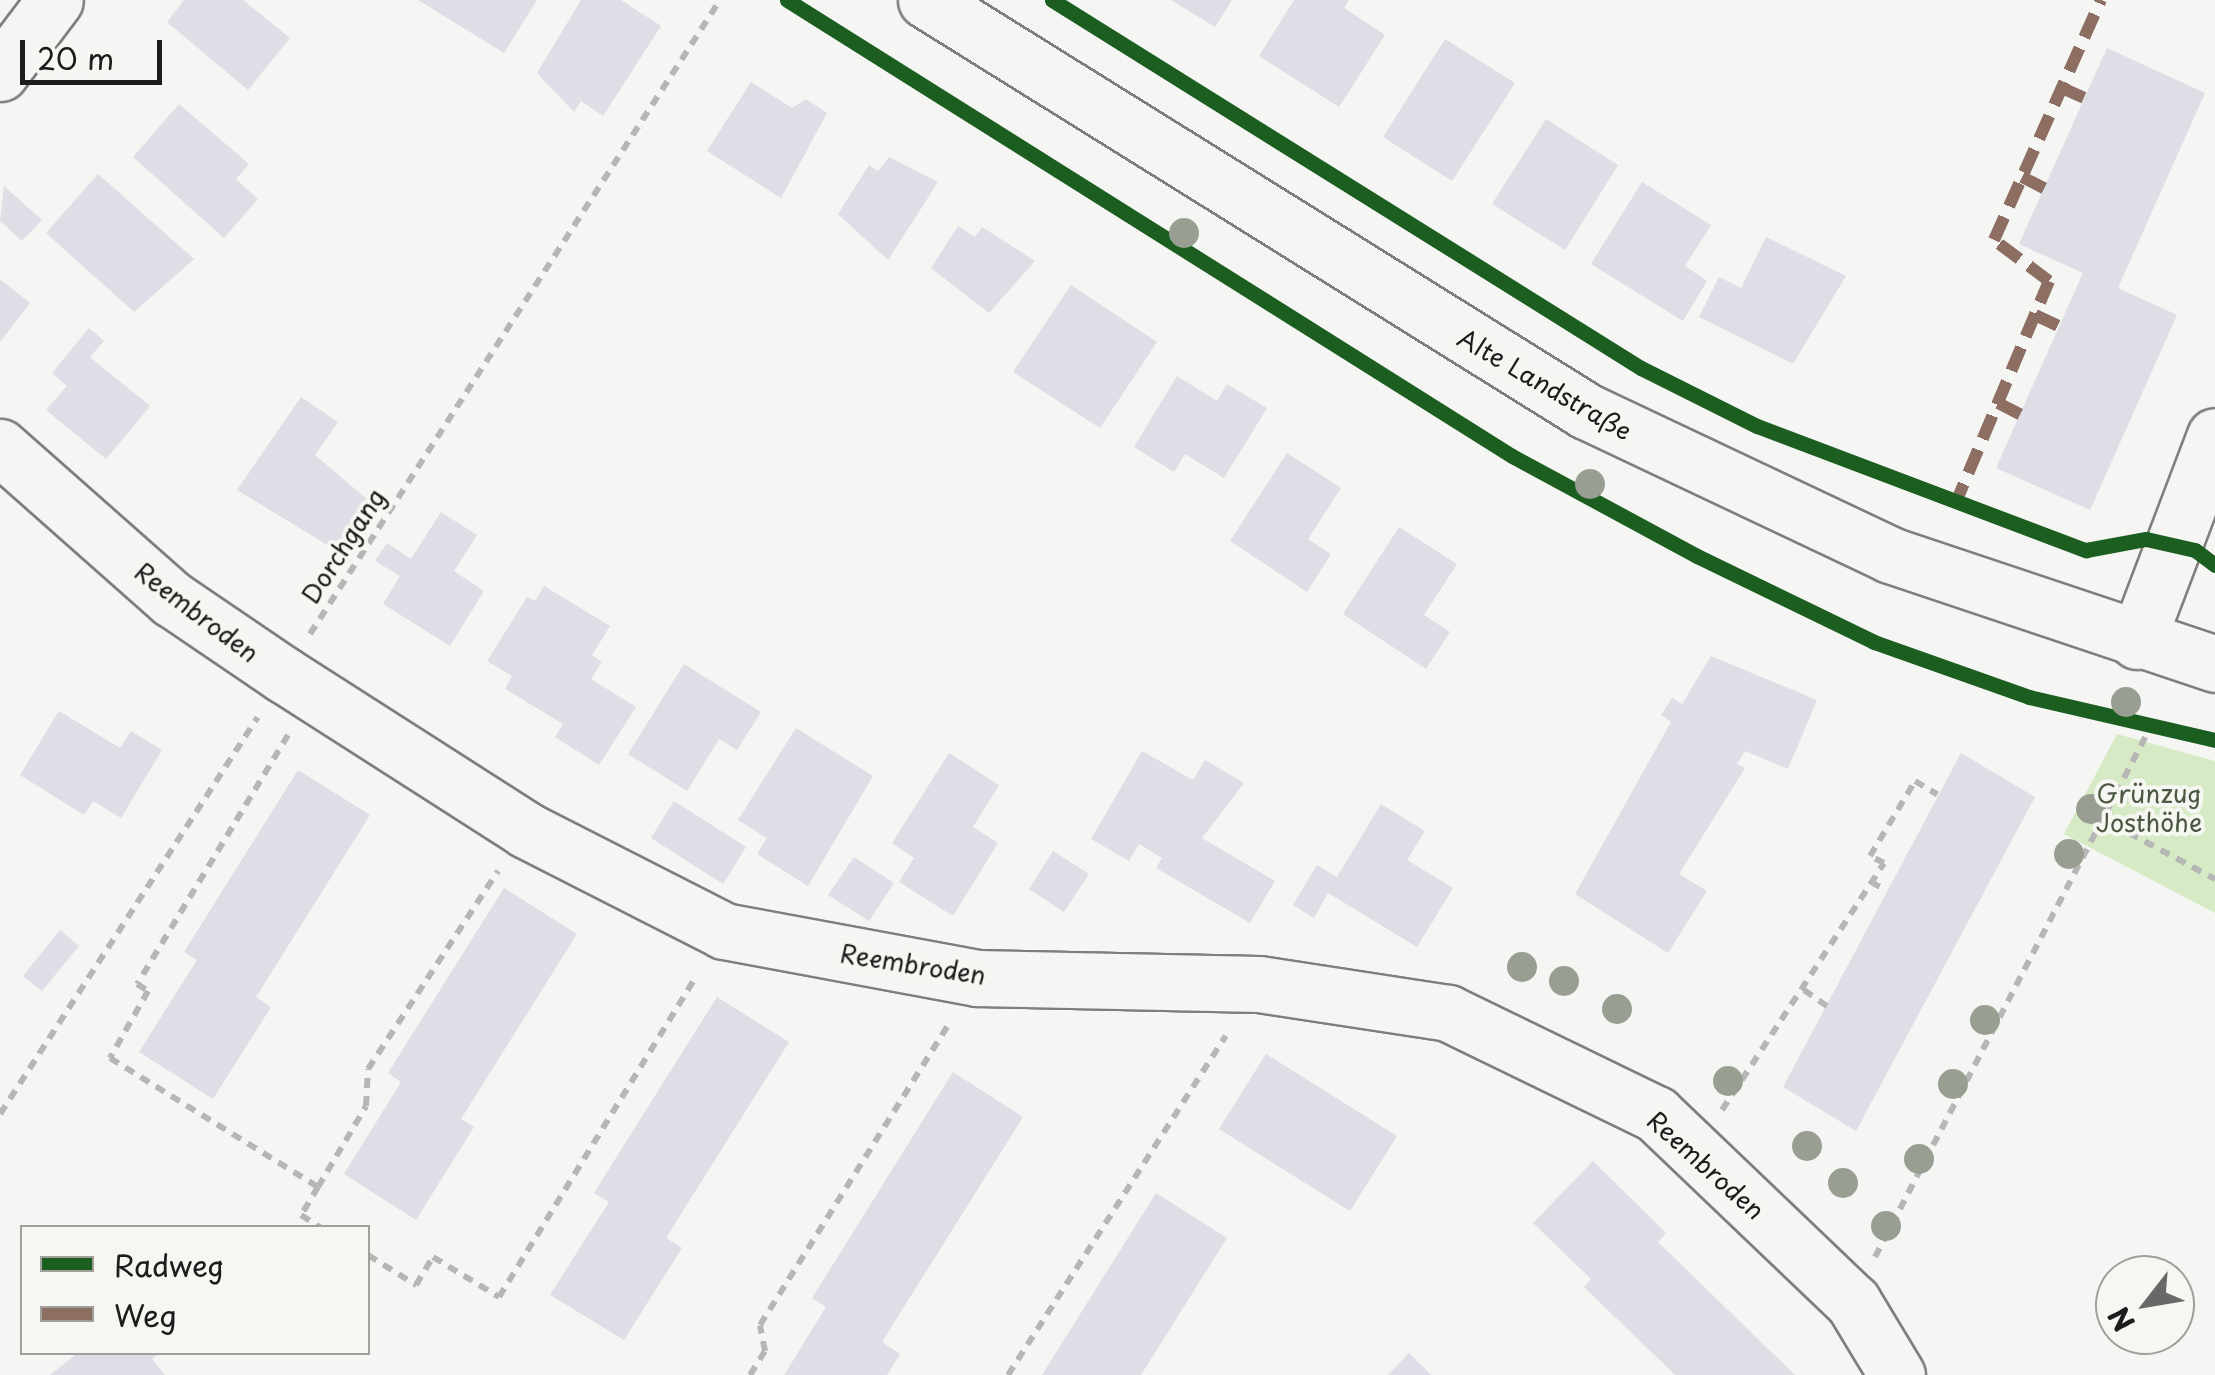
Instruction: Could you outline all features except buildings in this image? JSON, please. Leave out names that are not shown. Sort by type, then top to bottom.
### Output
[{"type":"street","points":[[0,74],[55,0]]},
{"type":"street","name":"Alte Landstraße","points":[[926,0],[1586,410],[1890,555],[2215,664]]},
{"type":"street","points":[[2137,641],[2215,436]]},
{"type":"street","name":"Reembroden","points":[[0,447],[172,600],[299,685],[526,830],[724,931],[977,978],[1259,984],[1448,1013],[1656,1114],[1853,1302],[1897,1375]]},
{"type":"path","points":[[299,685],[137,984],[148,991],[110,1058],[318,1187]]},
{"type":"path","points":[[1853,1302],[2097,816],[2151,726]]},
{"type":"path","points":[[1694,1151],[1804,990],[1884,862],[1870,856],[1915,780],[1937,794]]},
{"type":"path","points":[[2097,816],[2215,879]]},
{"type":"path","points":[[317,1225],[301,1215],[366,1106],[368,1069],[526,830]]},
{"type":"path","points":[[1871,882],[1887,891]]},
{"type":"path","points":[[370,1256],[416,1285],[433,1257],[500,1296],[724,931]]},
{"type":"path","points":[[750,1375],[765,1352],[760,1325],[977,978]]},
{"type":"path","points":[[1008,1375],[1259,984]]},
{"type":"path","points":[[1804,990],[1830,1008]]},
{"type":"green space","name":"Grünzug Josthöhe","points":[[2117,734],[2215,761],[2215,913],[2064,834]]},
{"type":"marked path","points":[[1954,507],[2049,281],[1994,240],[2101,0]]},
{"type":"marked path","points":[[2062,88],[2084,98]]},
{"type":"marked path","points":[[2022,177],[2044,188]]},
{"type":"marked path","points":[[2035,315],[2059,326]]},
{"type":"marked path","points":[[1998,403],[2020,414]]},
{"type":"cycle path","points":[[787,0],[1512,456],[1697,556],[1874,642],[2029,697],[2215,740]]},
{"type":"cycle path","points":[[1052,0],[1641,368],[1757,426],[2086,550],[2146,539],[2195,550],[2215,565]]}]
